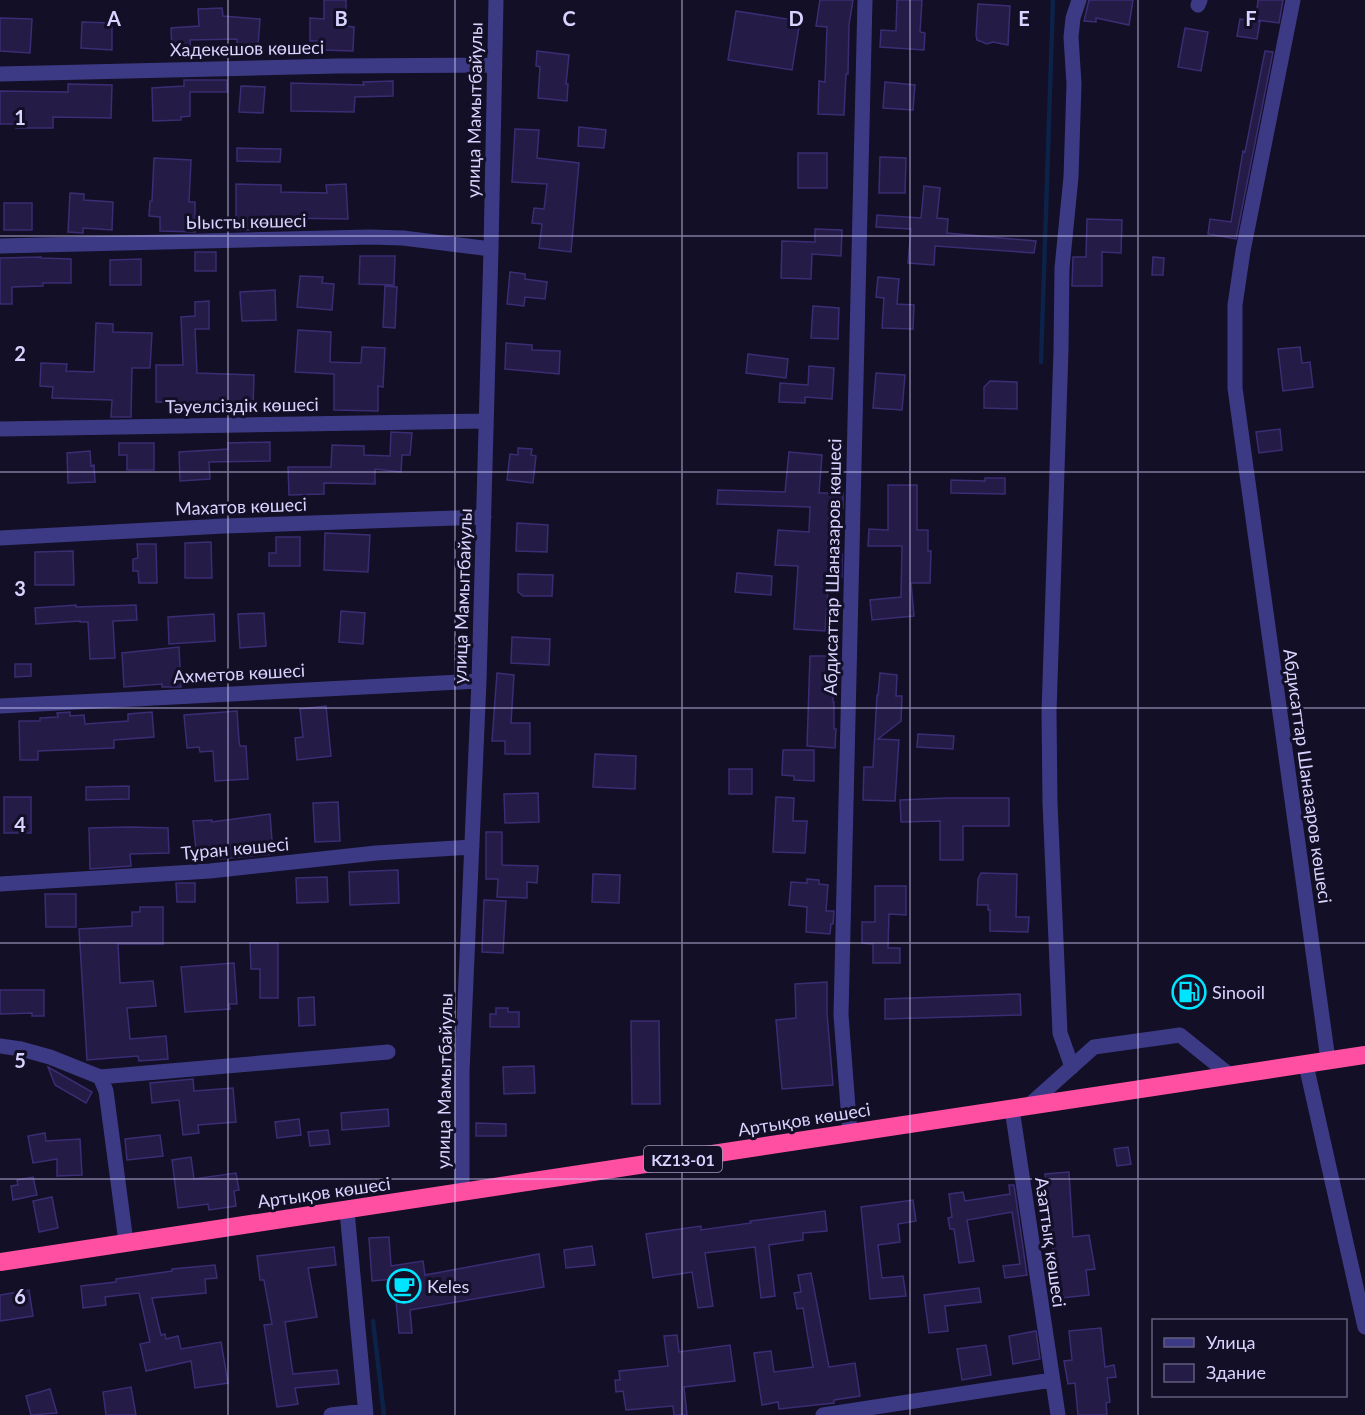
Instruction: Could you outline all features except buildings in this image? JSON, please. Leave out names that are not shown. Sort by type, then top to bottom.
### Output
[{"type":"highway","name":"Артықов көшесі","points":[[0,1262],[1365,1055]]},
{"type":"street","name":"улица Мамытбайулы","points":[[462,1192],[462,1072],[479,681],[485,421],[492,249],[496,0]]},
{"type":"street","name":"Абдисаттар Шаназаров көшесі","points":[[850,1134],[841,1015],[866,0]]},
{"type":"street","points":[[1072,1067],[1060,1033],[1050,803],[1049,712],[1062,268],[1071,165],[1074,84],[1071,37],[1073,18],[1079,0]]},
{"type":"street","name":"Абдисаттар Шаназаров көшесі","points":[[1293,0],[1243,251],[1235,305],[1235,388],[1328,1060]]},
{"type":"street","name":"Хадекешов көшесі","points":[[0,74],[337,66],[495,65]]},
{"type":"street","name":"Ыысты көшесі","points":[[0,246],[370,237],[403,238],[492,249]]},
{"type":"street","name":"Тәуелсіздік көшесі","points":[[0,429],[485,421]]},
{"type":"street","name":"Махатов көшесі","points":[[0,538],[224,526],[484,518]]},
{"type":"street","name":"Ахметов көшесі","points":[[0,706],[479,681]]},
{"type":"street","name":"Тұран көшесі","points":[[0,884],[210,871],[376,853],[472,847]]},
{"type":"street","points":[[1020,1108],[1094,1047],[1180,1035],[1232,1076]]},
{"type":"street","points":[[0,1046],[50,1057],[100,1077],[388,1052]]},
{"type":"street","points":[[1306,1065],[1365,1327]]},
{"type":"street","points":[[100,1077],[106,1091],[126,1242]]},
{"type":"street","name":"Азаттық көшесі","points":[[1020,1108],[1058,1415]]},
{"type":"street","points":[[331,1415],[365,1413],[347,1211]]},
{"type":"street","points":[[823,1415],[1052,1380]]},
{"type":"waterway","points":[[1041,362],[1053,0]]},
{"type":"waterway","points":[[373,1321],[384,1415]]},
{"type":"place","name":"Sinooil","points":[[1189,992]]},
{"type":"place","name":"Keles","points":[[404,1286]]}]
